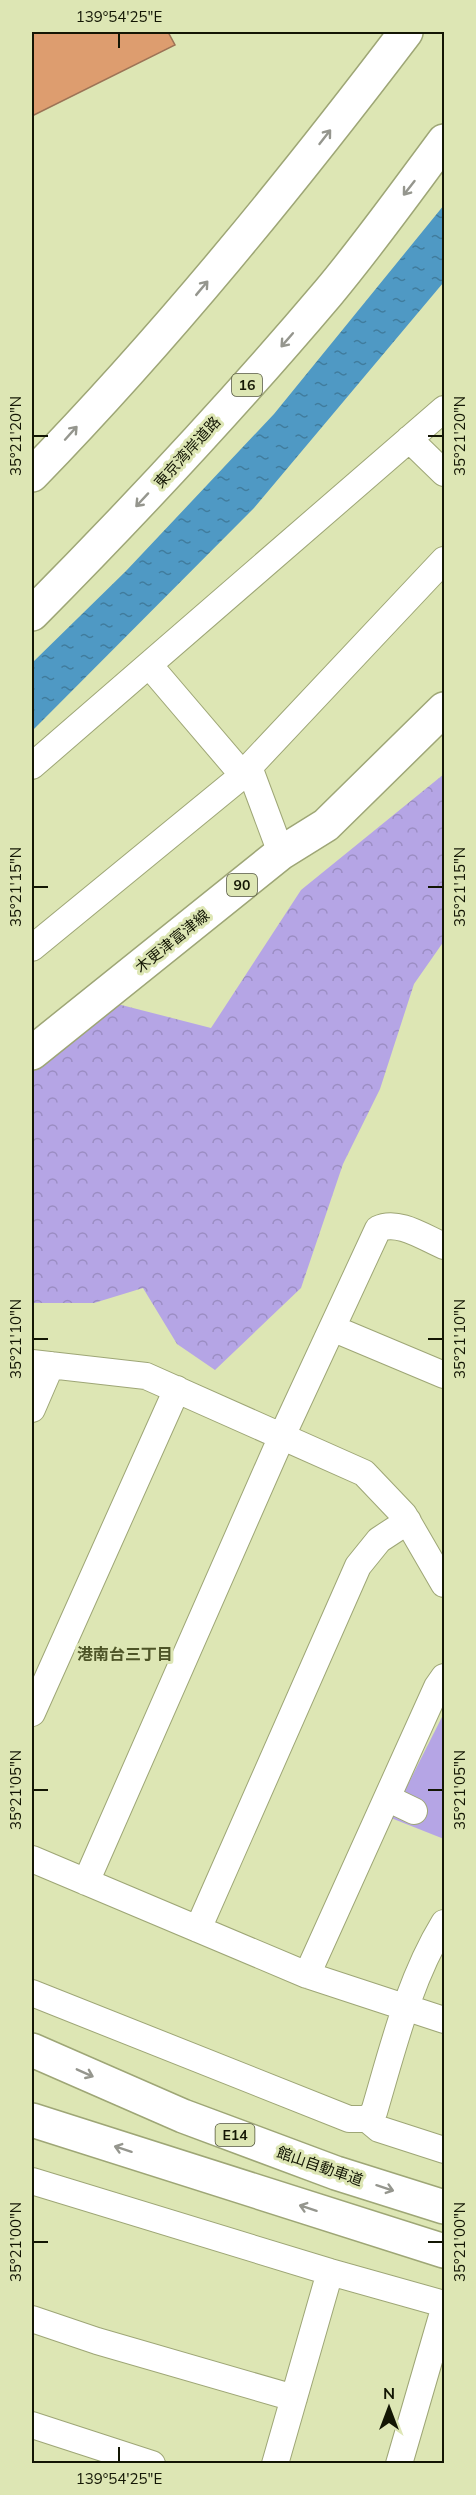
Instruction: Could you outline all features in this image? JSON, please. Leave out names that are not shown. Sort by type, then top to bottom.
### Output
[{"type":"main road","points":[[32,475],[169,326],[218,269],[310,156],[406,32]]},
{"type":"main road","name":"東京湾岸道路","points":[[32,614],[155,487],[313,310],[444,141]]},
{"type":"main road","name":"木更津富津線","points":[[32,1053],[281,853],[326,825],[444,709]]},
{"type":"main road","name":"館山自動車道","points":[[32,2050],[183,2116],[336,2173],[444,2207]]},
{"type":"main road","points":[[32,2120],[444,2251]]},
{"type":"street","points":[[32,766],[444,409]]},
{"type":"street","points":[[409,439],[444,473]]},
{"type":"street","points":[[32,948],[246,771],[444,560]]},
{"type":"street","points":[[148,664],[246,771],[281,853]]},
{"type":"street","points":[[86,1882],[282,1436],[378,1229],[387,1225],[398,1226],[444,1246]]},
{"type":"street","points":[[332,1328],[444,1375]]},
{"type":"street","points":[[32,1409],[41,1364],[146,1376],[177,1389],[364,1473],[387,1495],[408,1521],[444,1584]]},
{"type":"street","points":[[32,1713],[177,1389]]},
{"type":"street","points":[[198,1929],[358,1566],[380,1540],[408,1521]]},
{"type":"street","points":[[307,1975],[437,1687],[444,1677]]},
{"type":"street","points":[[387,1798],[414,1811]]},
{"type":"street","points":[[32,1859],[307,1975],[444,2020]]},
{"type":"street","points":[[367,2119],[374,2112],[405,2008],[431,1944],[444,1923]]},
{"type":"street","points":[[32,1993],[349,2119],[367,2119],[379,2129],[444,2150]]},
{"type":"street","points":[[32,2181],[444,2307],[399,2463]]},
{"type":"street","points":[[275,2463],[330,2272]]},
{"type":"street","points":[[32,2319],[97,2341],[294,2398]]},
{"type":"street","points":[[32,2425],[152,2463]]},
{"type":"green space","points":[[444,774],[444,941],[414,984],[380,1089],[343,1164],[301,1288],[215,1370],[177,1344],[143,1288],[94,1303],[32,1303],[32,1072],[98,999],[211,1028],[301,890]]},
{"type":"green space","points":[[444,1713],[444,1839],[391,1818]]},
{"type":"water","points":[[444,205],[443,283],[254,508],[32,731],[32,663],[126,571],[274,414]]},
{"type":"building","points":[[32,32],[168,32],[175,45],[32,116]]},
{"type":"district","name":"港南台三丁目","points":[[125,1654]]}]
